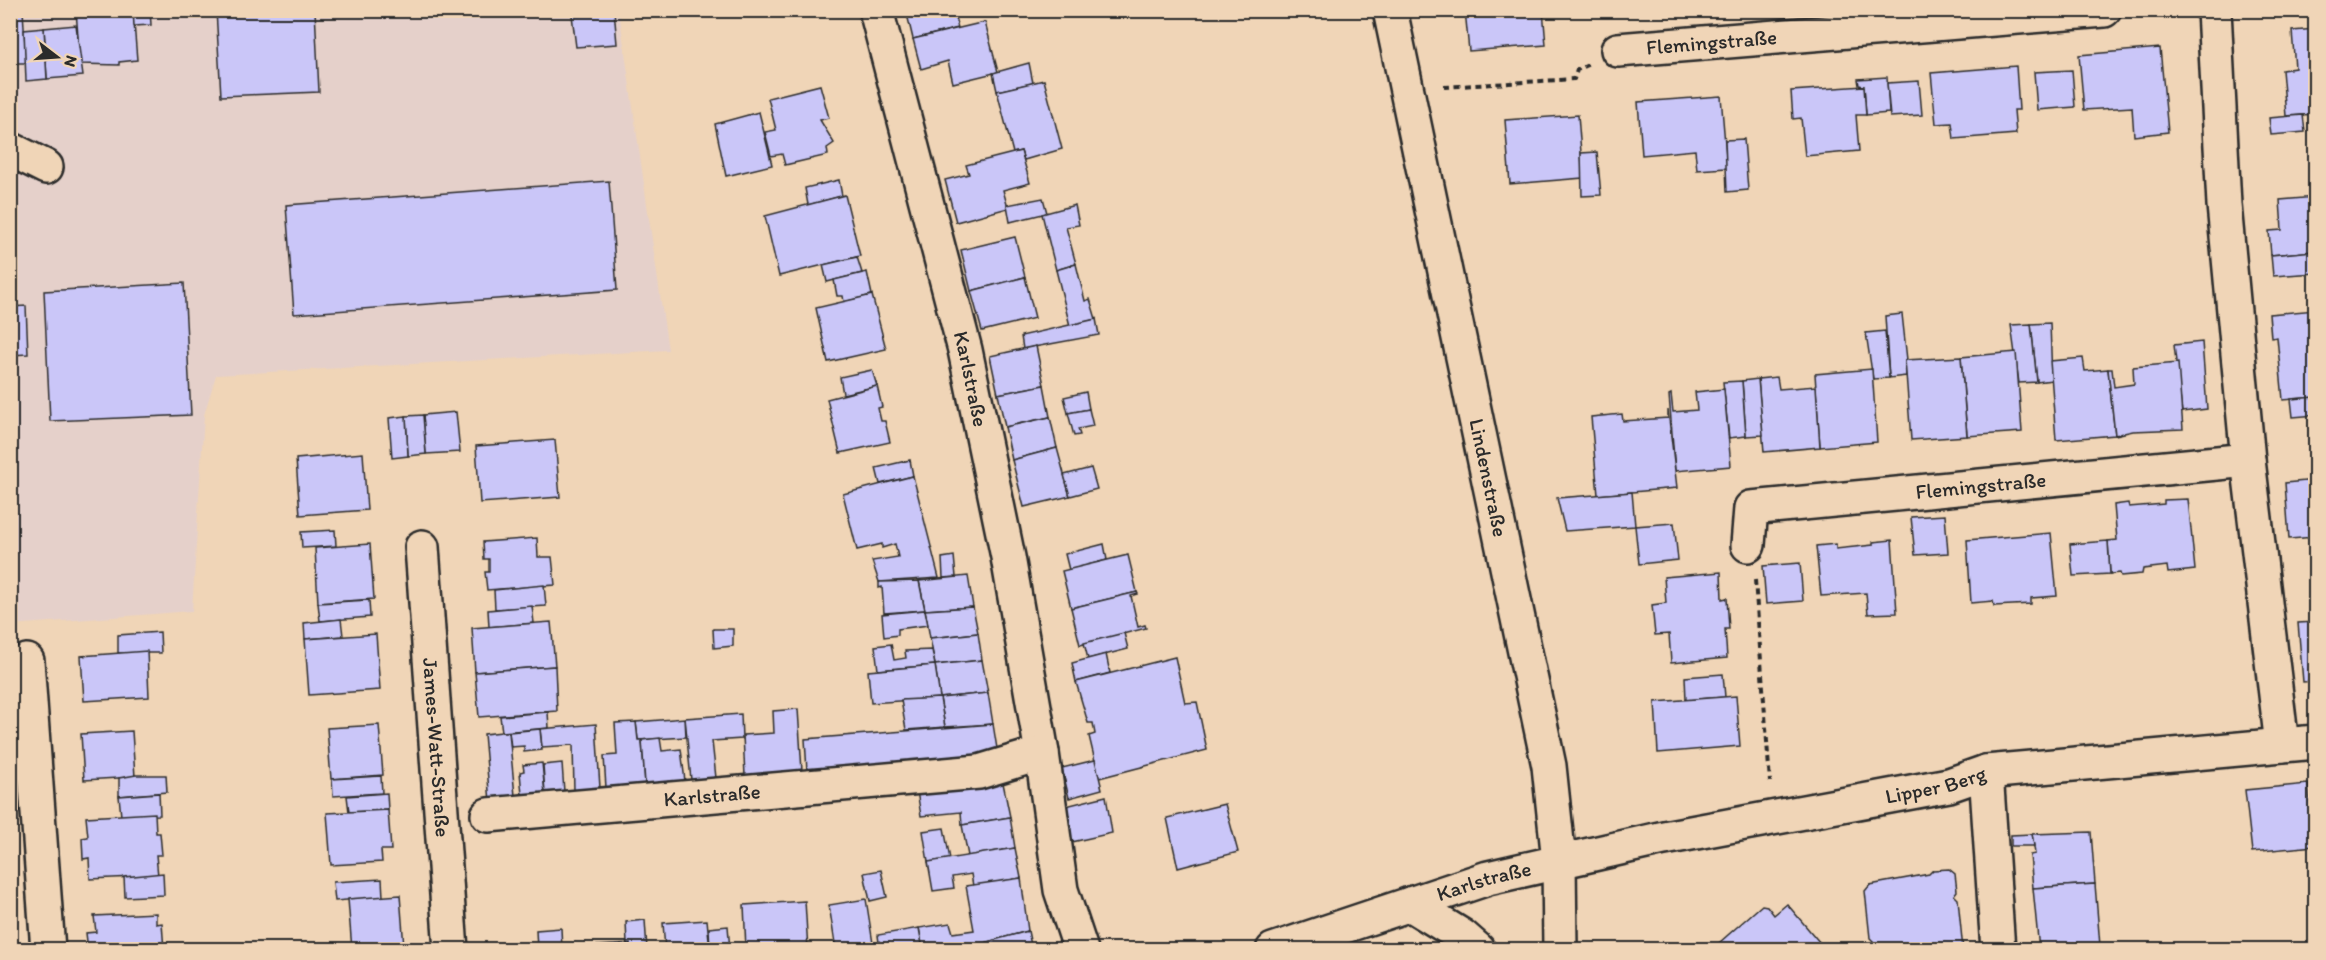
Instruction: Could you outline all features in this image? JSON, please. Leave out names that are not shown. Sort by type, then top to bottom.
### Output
[{"type":"street","name":"Karlstraße","points":[[876,10],[965,350],[1008,557],[1042,753],[1061,890],[1081,950]]},
{"type":"street","name":"Lindenstraße","points":[[1390,10],[1549,766],[1559,861],[1560,950]]},
{"type":"street","name":"Flemingstraße","points":[[1618,50],[2104,10]]},
{"type":"street","points":[[2214,10],[2224,205],[2248,460],[2282,745]]},
{"type":"street","points":[[10,150],[46,167]]},
{"type":"street","name":"Flemingstraße","points":[[1748,545],[1751,508],[2248,460]]},
{"type":"street","name":"James-Watt-Straße","points":[[422,547],[451,950]]},
{"type":"street","points":[[27,661],[48,950]]},
{"type":"street","name":"Lipper Berg","points":[[1559,861],[1664,838],[1949,785],[1986,772],[2316,742]]},
{"type":"street","name":"Karlstraße","points":[[488,815],[979,772],[1042,753]]},
{"type":"street","points":[[1986,772],[1998,950]]},
{"type":"street","name":"Karlstraße","points":[[1274,950],[1488,878],[1559,861]]},
{"type":"street","name":"Karlstraße","points":[[1410,904],[1462,936],[1478,950]]},
{"type":"path","points":[[1407,88],[1500,86],[1574,79],[1577,70],[1618,50]]},
{"type":"path","points":[[1748,545],[1755,578],[1770,782],[1780,780]]},
{"type":"shaded area","points":[[11,11],[619,11],[668,350],[216,375],[204,415],[192,611],[11,625]]},
{"type":"building","points":[[10,10],[23,10],[26,63],[13,63],[14,69],[10,69]]},
{"type":"building","points":[[76,10],[133,10],[137,60],[119,62],[119,65],[80,64]]},
{"type":"building","points":[[133,10],[150,10],[151,25],[134,26]]},
{"type":"building","points":[[216,10],[315,10],[319,92],[221,96]]},
{"type":"building","points":[[614,10],[617,44],[576,47],[572,15]]},
{"type":"building","points":[[906,10],[953,10],[958,28],[913,39]]},
{"type":"building","points":[[1465,10],[1543,10],[1546,45],[1469,51]]},
{"type":"building","points":[[985,22],[998,72],[953,83],[948,61],[921,69],[913,39]]},
{"type":"building","points":[[76,25],[83,76],[47,79],[44,28]]},
{"type":"building","points":[[44,28],[47,79],[26,81],[24,30]]},
{"type":"building","points":[[2316,29],[2316,114],[2286,116],[2282,70],[2295,68],[2292,31]]},
{"type":"building","points":[[2160,48],[2168,132],[2134,136],[2132,107],[2084,110],[2079,55]]},
{"type":"building","points":[[1029,63],[1033,83],[997,91],[993,73]]},
{"type":"building","points":[[2016,66],[2019,110],[2014,110],[2016,134],[1954,139],[1952,123],[1936,124],[1931,73]]},
{"type":"building","points":[[2072,70],[2075,107],[2037,110],[2034,72]]},
{"type":"building","points":[[1887,77],[1889,113],[1866,115],[1864,86],[1859,85],[1858,79]]},
{"type":"building","points":[[1044,80],[1062,149],[1024,160],[1021,151],[1013,153],[997,91]]},
{"type":"building","points":[[1919,81],[1922,115],[1890,117],[1887,83]]},
{"type":"building","points":[[820,85],[829,118],[820,120],[834,143],[827,148],[828,155],[785,165],[782,154],[771,156],[765,132],[776,130],[768,98]]},
{"type":"building","points":[[1864,86],[1866,115],[1856,115],[1859,151],[1805,156],[1801,118],[1793,119],[1791,91]]},
{"type":"building","points":[[1721,96],[1727,168],[1697,170],[1695,150],[1642,155],[1638,102]]},
{"type":"building","points":[[759,112],[772,165],[726,176],[715,124]]},
{"type":"building","points":[[1578,115],[1583,178],[1510,184],[1505,120]]},
{"type":"building","points":[[2303,115],[2305,132],[2271,135],[2269,118]]},
{"type":"building","points":[[1744,139],[1748,190],[1727,192],[1725,140]]},
{"type":"building","points":[[1021,151],[1030,183],[1003,190],[1008,208],[956,222],[945,180],[969,174],[966,165]]},
{"type":"building","points":[[1597,152],[1601,195],[1582,196],[1581,153]]},
{"type":"building","points":[[839,180],[842,196],[808,205],[805,188]]},
{"type":"building","points":[[609,181],[617,290],[294,314],[286,205]]},
{"type":"building","points":[[845,195],[860,256],[779,276],[765,216]]},
{"type":"building","points":[[2316,197],[2316,251],[2271,255],[2269,231],[2282,230],[2280,200]]},
{"type":"building","points":[[1043,198],[1047,213],[1010,222],[1007,205]]},
{"type":"building","points":[[1075,205],[1079,225],[1066,227],[1076,264],[1056,270],[1042,214]]},
{"type":"building","points":[[1015,237],[1025,277],[971,291],[961,250]]},
{"type":"building","points":[[2314,251],[2316,273],[2273,276],[2271,255]]},
{"type":"building","points":[[857,257],[862,273],[827,282],[823,265]]},
{"type":"building","points":[[1076,264],[1085,301],[1090,299],[1096,319],[1070,326],[1056,270]]},
{"type":"building","points":[[867,272],[872,295],[844,302],[843,296],[837,296],[834,280]]},
{"type":"building","points":[[1025,277],[1035,318],[982,331],[971,291]]},
{"type":"building","points":[[184,283],[191,415],[50,421],[44,291]]},
{"type":"building","points":[[872,295],[886,349],[828,362],[816,308]]},
{"type":"building","points":[[26,306],[28,354],[10,355],[10,307]]},
{"type":"building","points":[[2316,310],[2316,397],[2283,400],[2277,337],[2271,338],[2269,314]]},
{"type":"building","points":[[1902,314],[1907,360],[1905,360],[1906,376],[1889,378],[1885,316]]},
{"type":"building","points":[[1096,319],[1099,335],[1023,349],[1021,336]]},
{"type":"building","points":[[2050,323],[2052,380],[2037,382],[2031,324]]},
{"type":"building","points":[[2031,324],[2037,382],[2019,383],[2011,325]]},
{"type":"building","points":[[1885,331],[1889,378],[1873,379],[1866,333]]},
{"type":"building","points":[[2202,342],[2207,409],[2182,412],[2174,345]]},
{"type":"building","points":[[1036,346],[1044,385],[998,394],[990,356]]},
{"type":"building","points":[[2016,352],[2022,432],[1967,436],[1961,357]]},
{"type":"building","points":[[1961,357],[1967,436],[1911,440],[1905,360]]},
{"type":"building","points":[[2083,358],[2085,371],[2108,369],[2115,435],[2056,440],[2050,361]]},
{"type":"building","points":[[2178,363],[2183,429],[2133,431],[2115,435],[2108,369],[2112,369],[2114,387],[2134,384],[2133,367]]},
{"type":"building","points":[[1872,369],[1877,442],[1820,447],[1815,374]]},
{"type":"building","points":[[872,370],[877,386],[843,394],[840,377]]},
{"type":"building","points":[[1777,377],[1779,389],[1816,386],[1820,447],[1764,452],[1758,379]]},
{"type":"building","points":[[1758,379],[1763,435],[1746,436],[1742,381]]},
{"type":"building","points":[[1742,381],[1746,436],[1729,438],[1723,382]]},
{"type":"building","points":[[1044,385],[1050,417],[1005,427],[998,394]]},
{"type":"building","points":[[877,386],[882,407],[878,408],[881,421],[885,421],[890,442],[840,453],[827,399]]},
{"type":"building","points":[[1724,389],[1731,466],[1675,471],[1669,395],[1671,394],[1673,412],[1697,410],[1695,392]]},
{"type":"building","points":[[1086,392],[1089,409],[1068,413],[1064,397]]},
{"type":"building","points":[[2316,397],[2316,415],[2293,417],[2291,399]]},
{"type":"building","points":[[1089,409],[1093,426],[1078,429],[1080,435],[1074,436],[1068,413]]},
{"type":"building","points":[[1668,410],[1677,488],[1598,495],[1591,417],[1622,414],[1623,421],[1668,418]]},
{"type":"building","points":[[456,412],[460,452],[426,454],[423,415]]},
{"type":"building","points":[[423,415],[426,454],[408,456],[406,416]]},
{"type":"building","points":[[406,416],[408,456],[392,458],[389,418]]},
{"type":"building","points":[[1050,417],[1057,448],[1012,460],[1005,427]]},
{"type":"building","points":[[555,440],[560,497],[480,503],[476,446]]},
{"type":"building","points":[[1057,448],[1070,496],[1024,507],[1012,460]]},
{"type":"building","points":[[363,453],[367,510],[300,515],[296,459]]},
{"type":"building","points":[[910,460],[913,476],[880,484],[876,468]]},
{"type":"building","points":[[1091,468],[1097,489],[1070,496],[1064,475]]},
{"type":"building","points":[[913,476],[939,578],[879,582],[872,561],[898,557],[895,544],[882,548],[882,544],[857,550],[843,494]]},
{"type":"building","points":[[2316,480],[2316,537],[2289,539],[2285,483]]},
{"type":"building","points":[[1632,492],[1635,526],[1565,531],[1557,498]]},
{"type":"building","points":[[2188,499],[2195,570],[2168,573],[2167,566],[2143,569],[2142,574],[2121,576],[2120,573],[2110,574],[2108,541],[2117,540],[2114,505],[2128,503],[2129,507],[2164,504],[2164,500]]},
{"type":"building","points":[[1945,515],[1948,553],[1915,555],[1911,517]]},
{"type":"building","points":[[1674,523],[1678,560],[1639,564],[1635,526]]},
{"type":"building","points":[[335,530],[336,546],[302,548],[301,532]]},
{"type":"building","points":[[2051,533],[2057,596],[2031,598],[2031,604],[1994,606],[1993,601],[1971,603],[1967,540]]},
{"type":"building","points":[[537,538],[538,557],[552,557],[555,585],[487,590],[485,572],[489,572],[489,559],[484,559],[483,542]]},
{"type":"building","points":[[1892,540],[1897,613],[1868,614],[1866,593],[1821,596],[1816,546],[1836,544],[1836,549],[1873,545],[1873,542]]},
{"type":"building","points":[[2108,541],[2110,574],[2073,576],[2070,544]]},
{"type":"building","points":[[370,544],[374,599],[318,603],[315,548]]},
{"type":"building","points":[[1104,544],[1107,560],[1069,570],[1065,554]]},
{"type":"building","points":[[1128,555],[1137,592],[1071,608],[1062,571]]},
{"type":"building","points":[[954,556],[956,577],[943,578],[942,558]]},
{"type":"building","points":[[1800,563],[1803,601],[1766,604],[1763,566]]},
{"type":"building","points":[[1721,572],[1722,599],[1727,598],[1729,629],[1725,629],[1727,658],[1671,663],[1669,634],[1655,635],[1652,605],[1666,603],[1664,577]]},
{"type":"building","points":[[968,576],[973,607],[925,610],[919,581]]},
{"type":"building","points":[[919,581],[925,610],[884,613],[882,587],[879,588],[879,582]]},
{"type":"building","points":[[544,585],[546,606],[495,609],[494,590]]},
{"type":"building","points":[[1137,592],[1138,594],[1131,596],[1138,627],[1145,625],[1146,628],[1080,645],[1071,608]]},
{"type":"building","points":[[369,600],[370,617],[320,621],[318,603]]},
{"type":"building","points":[[532,606],[534,623],[489,627],[488,610]]},
{"type":"building","points":[[973,607],[978,633],[930,638],[925,610]]},
{"type":"building","points":[[925,610],[928,625],[898,629],[898,635],[884,637],[882,614]]},
{"type":"building","points":[[341,619],[343,636],[305,639],[304,623]]},
{"type":"building","points":[[551,622],[555,666],[475,672],[472,628]]},
{"type":"building","points":[[2316,622],[2316,681],[2303,682],[2298,623]]},
{"type":"building","points":[[713,629],[733,629],[733,646],[714,648]]},
{"type":"building","points":[[160,632],[161,653],[118,653],[118,635]]},
{"type":"building","points":[[978,633],[982,660],[935,665],[930,638]]},
{"type":"building","points":[[1124,633],[1128,649],[1088,659],[1084,643]]},
{"type":"building","points":[[376,634],[380,690],[309,695],[305,639]]},
{"type":"building","points":[[891,644],[894,660],[906,658],[905,651],[932,650],[935,665],[878,670],[875,646]]},
{"type":"building","points":[[147,651],[149,697],[84,701],[81,656]]},
{"type":"building","points":[[1106,654],[1110,673],[1076,682],[1072,663]]},
{"type":"building","points":[[1175,657],[1185,703],[1197,702],[1207,750],[1099,778],[1089,736],[1095,734],[1093,723],[1088,723],[1076,682]]},
{"type":"building","points":[[982,660],[988,693],[940,698],[935,665]]},
{"type":"building","points":[[935,665],[940,698],[871,703],[868,671]]},
{"type":"building","points":[[555,666],[557,711],[479,717],[475,672]]},
{"type":"building","points":[[1723,674],[1725,697],[1686,700],[1685,677]]},
{"type":"building","points":[[988,693],[993,724],[945,727],[940,698]]},
{"type":"building","points":[[1736,696],[1740,746],[1658,753],[1655,702]]},
{"type":"building","points":[[940,698],[945,727],[906,730],[901,700]]},
{"type":"building","points":[[798,709],[802,771],[745,776],[743,735],[774,733],[773,711]]},
{"type":"building","points":[[548,712],[549,728],[502,732],[500,716]]},
{"type":"building","points":[[741,714],[742,739],[712,741],[716,778],[691,780],[685,718]]},
{"type":"building","points":[[685,718],[686,737],[638,740],[636,722]]},
{"type":"building","points":[[636,722],[638,740],[642,740],[645,784],[606,788],[604,756],[617,755],[615,723]]},
{"type":"building","points":[[596,724],[600,788],[574,791],[573,745],[542,747],[540,729]]},
{"type":"building","points":[[993,724],[998,755],[807,771],[805,739]]},
{"type":"building","points":[[379,725],[383,775],[331,779],[327,728]]},
{"type":"building","points":[[540,729],[542,750],[524,752],[524,746],[511,747],[509,732]]},
{"type":"building","points":[[132,731],[135,777],[84,780],[81,734]]},
{"type":"building","points":[[509,732],[515,796],[490,802],[484,734]]},
{"type":"building","points":[[660,738],[662,751],[681,749],[685,781],[645,784],[642,740]]},
{"type":"building","points":[[1095,760],[1102,789],[1069,798],[1062,768]]},
{"type":"building","points":[[542,763],[545,793],[522,795],[520,772],[524,771],[523,765]]},
{"type":"building","points":[[562,763],[564,792],[545,793],[543,765]]},
{"type":"building","points":[[136,775],[166,775],[167,792],[119,796],[119,778]]},
{"type":"building","points":[[381,776],[382,793],[333,796],[332,779]]},
{"type":"building","points":[[1003,783],[1010,817],[962,825],[961,812],[921,816],[917,791]]},
{"type":"building","points":[[2308,784],[2314,846],[2252,852],[2245,790]]},
{"type":"building","points":[[159,793],[160,815],[121,816],[119,796]]},
{"type":"building","points":[[387,793],[388,810],[349,812],[347,796]]},
{"type":"building","points":[[1106,796],[1112,833],[1072,842],[1066,806]]},
{"type":"building","points":[[1225,804],[1238,852],[1178,868],[1167,818]]},
{"type":"building","points":[[388,810],[391,850],[381,850],[382,862],[331,865],[327,813]]},
{"type":"building","points":[[155,813],[156,833],[160,833],[162,855],[156,855],[158,876],[90,879],[89,858],[83,859],[82,838],[88,837],[86,817]]},
{"type":"building","points":[[1010,817],[1015,848],[968,856],[962,825]]},
{"type":"building","points":[[944,828],[950,859],[928,862],[923,831]]},
{"type":"building","points":[[2091,832],[2095,884],[2033,888],[2030,855],[2035,854],[2032,834]]},
{"type":"building","points":[[2032,834],[2034,846],[2011,846],[2011,835]]},
{"type":"building","points":[[1015,848],[1021,878],[973,886],[971,874],[952,877],[954,888],[933,891],[928,862]]},
{"type":"building","points":[[1949,869],[1955,874],[1957,891],[1954,895],[1958,899],[1963,950],[1871,950],[1873,941],[1870,938],[1865,891],[1870,885],[1929,874],[1933,870]]},
{"type":"building","points":[[881,870],[887,897],[870,901],[864,873]]},
{"type":"building","points":[[163,873],[164,895],[125,897],[124,877]]},
{"type":"building","points":[[1021,878],[1028,931],[958,950],[923,950],[919,928],[950,923],[953,933],[974,930],[966,886]]},
{"type":"building","points":[[382,879],[383,897],[335,901],[333,882]]},
{"type":"building","points":[[2095,884],[2100,946],[2039,950],[2033,888]]},
{"type":"building","points":[[400,895],[404,947],[352,950],[348,899]]},
{"type":"building","points":[[866,899],[874,950],[836,950],[829,905]]},
{"type":"building","points":[[805,901],[808,950],[746,950],[744,905]]},
{"type":"building","points":[[1787,904],[1826,950],[1711,950],[1762,905],[1767,906],[1774,915]]},
{"type":"building","points":[[156,913],[156,924],[162,923],[164,950],[88,950],[86,933],[96,932],[94,916]]},
{"type":"building","points":[[645,920],[647,950],[631,950],[630,944],[627,944],[626,922]]},
{"type":"building","points":[[707,920],[710,950],[665,950],[663,923]]},
{"type":"building","points":[[728,926],[730,950],[710,950],[709,928]]},
{"type":"building","points":[[561,928],[562,950],[537,950],[536,930]]},
{"type":"building","points":[[919,928],[923,950],[880,950],[878,935]]},
{"type":"building","points":[[1028,931],[1032,950],[977,950],[976,945]]},
{"type":"building","points":[[630,944],[631,950],[579,950],[579,947]]}]
